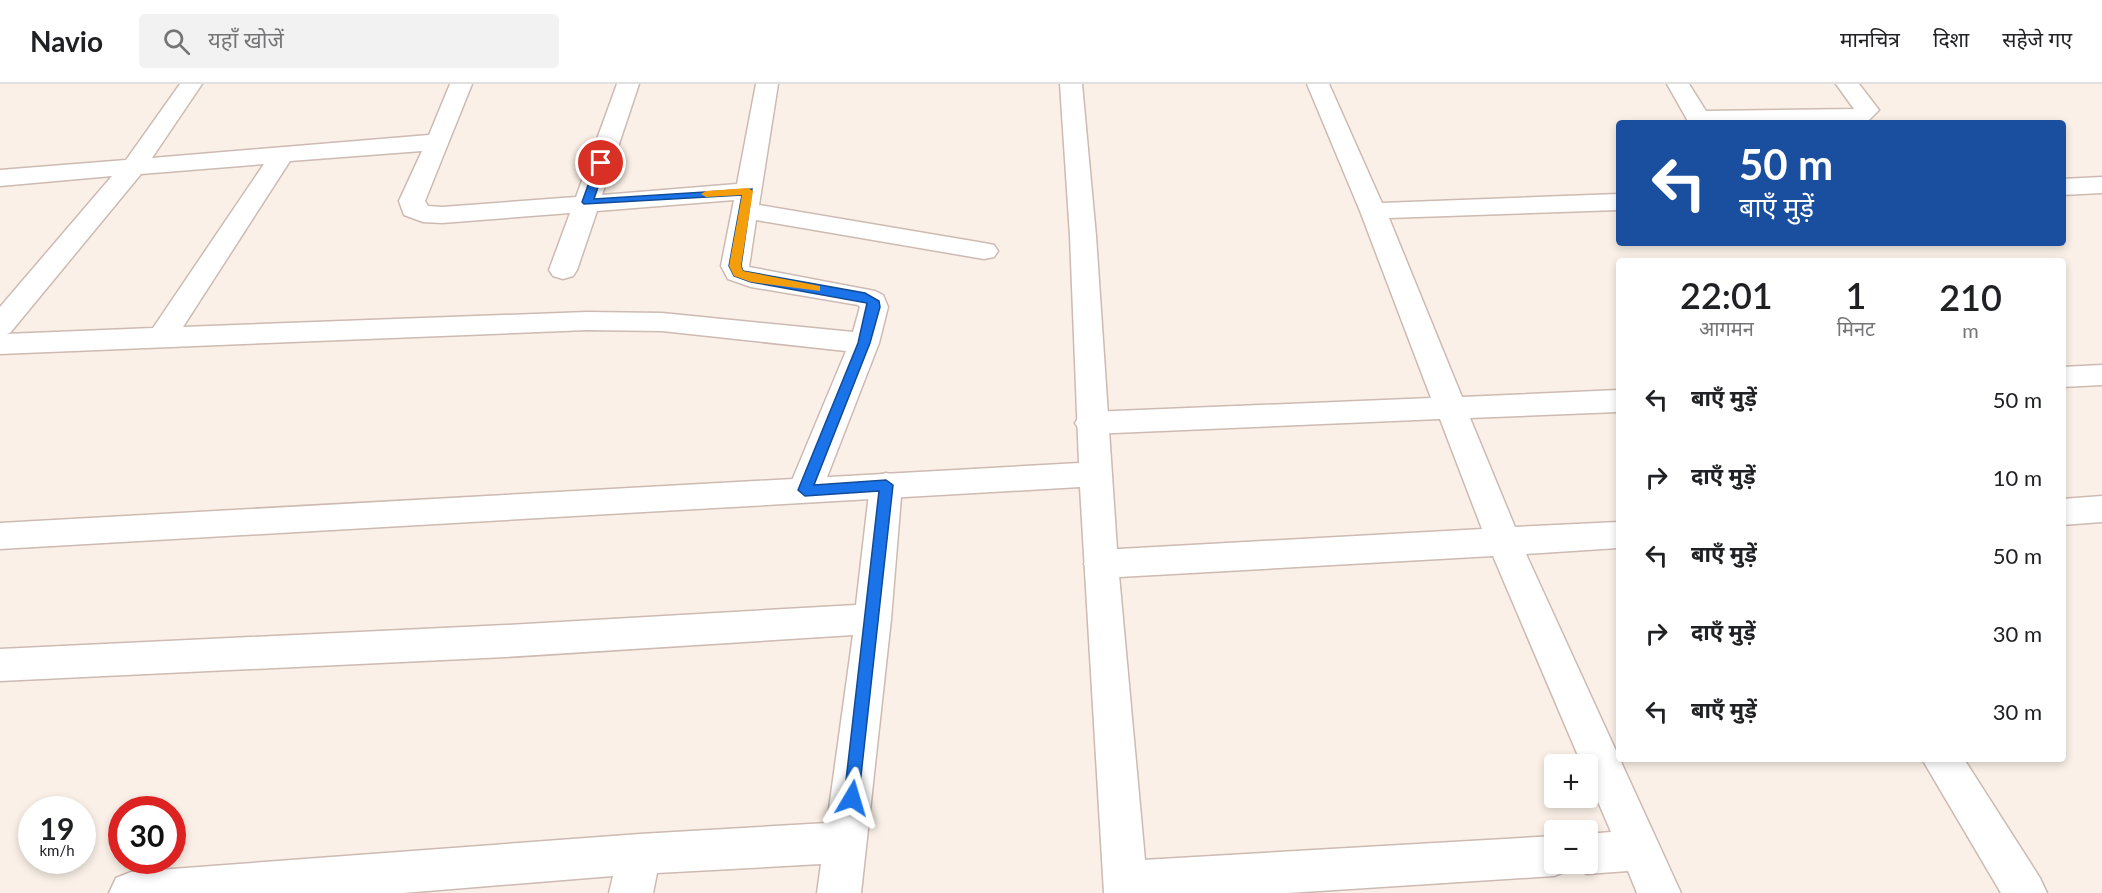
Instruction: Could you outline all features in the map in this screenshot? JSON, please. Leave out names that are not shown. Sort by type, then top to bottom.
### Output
[{"type":"street","points":[[0,326],[134,166],[191,84]]},
{"type":"street","points":[[461,84],[412,201],[413,209],[423,214],[442,215],[588,202],[746,200],[984,251]]},
{"type":"street","points":[[563,270],[628,84]]},
{"type":"street","points":[[767,84],[735,266],[738,273],[751,278],[865,297],[873,301],[874,307],[864,343],[805,490]]},
{"type":"street","points":[[1071,84],[1084,247],[1091,423],[1126,887],[1544,857]]},
{"type":"street","points":[[1318,84],[1373,212],[1503,540],[1659,893]]},
{"type":"street","points":[[1678,84],[1699,120]]},
{"type":"street","points":[[1740,120],[1860,117],[1867,110],[1847,84]]},
{"type":"street","points":[[0,178],[438,142]]},
{"type":"street","points":[[162,337],[283,154]]},
{"type":"street","points":[[2066,187],[2102,185]]},
{"type":"street","points":[[1373,212],[1616,202]]},
{"type":"street","points":[[0,344],[608,321],[662,322],[864,343]]},
{"type":"street","points":[[2066,377],[2102,375]]},
{"type":"street","points":[[1091,423],[1450,410],[1616,401]]},
{"type":"street","points":[[0,536],[1096,474]]},
{"type":"street","points":[[839,893],[873,619],[886,485]]},
{"type":"street","points":[[2066,512],[2102,509]]},
{"type":"street","points":[[1101,564],[1616,535]]},
{"type":"street","points":[[0,665],[506,641],[873,619]]},
{"type":"street","points":[[1944,762],[2025,893]]},
{"type":"street","points":[[131,893],[635,873],[847,842]]},
{"type":"street","points":[[1598,853],[1641,850]]},
{"type":"slow traffic","points":[[706,194],[748,191],[735,266],[738,273],[751,278],[816,289]]},
{"type":"route","points":[[601,163],[588,202],[748,191],[735,266],[738,273],[751,278],[865,297],[873,301],[874,307],[864,343],[805,490],[886,485],[852,798]]}]
